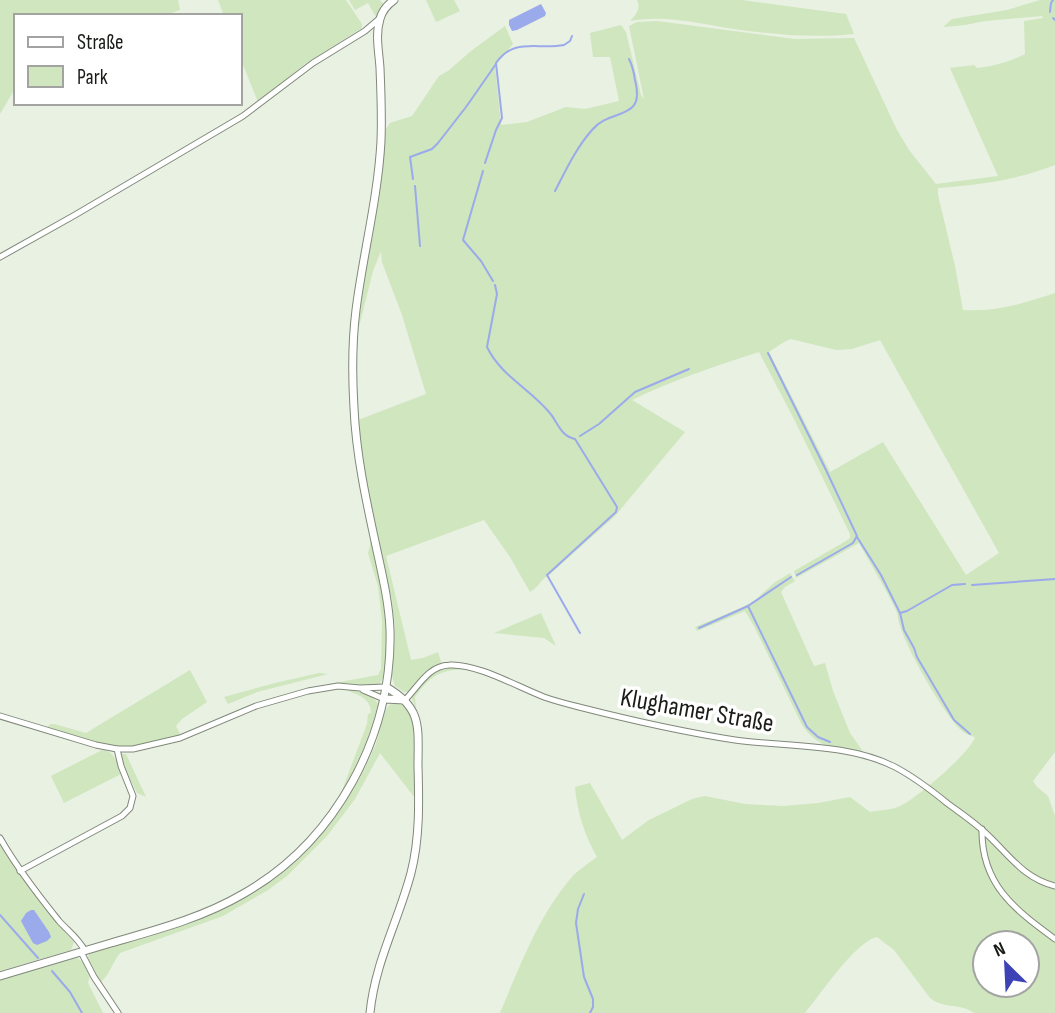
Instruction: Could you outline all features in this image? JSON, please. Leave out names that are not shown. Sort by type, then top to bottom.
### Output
[{"type":"main road","points":[[0,976],[164,928],[204,913],[256,886],[288,862],[313,837],[347,792],[370,747],[384,699],[390,663],[389,613],[359,456],[352,384],[355,313],[376,196],[381,140],[378,33],[380,19],[394,0]]},
{"type":"main road","points":[[370,1013],[376,975],[411,874],[419,805],[418,729],[414,713],[400,695],[386,687]]},
{"type":"main road","points":[[384,699],[405,700]]},
{"type":"street","points":[[0,257],[243,116],[313,63],[380,19]]},
{"type":"street","points":[[365,31],[378,33]]},
{"type":"street","name":"Klughamer Straße","points":[[405,700],[435,669],[455,665],[478,670],[576,707],[748,742],[870,757],[897,768],[924,786],[982,829],[1022,870],[1055,886]]},
{"type":"street","points":[[0,716],[96,745],[117,749],[143,748],[180,738],[249,709],[308,691],[338,686],[386,687]]},
{"type":"street","points":[[360,688],[384,699]]},
{"type":"street","points":[[20,871],[128,811],[133,796],[117,749]]},
{"type":"street","points":[[982,829],[985,861],[993,881],[1014,907],[1055,939]]},
{"type":"street","points":[[0,838],[40,898],[81,944],[94,977],[118,1013]]},
{"type":"green space","points":[[0,0],[178,0],[180,10],[168,14],[14,14],[14,88],[0,114]]},
{"type":"green space","points":[[218,0],[346,0],[362,28],[305,64],[258,102],[242,62],[242,14],[223,14]]},
{"type":"green space","points":[[349,0],[380,0],[383,4],[376,17],[368,3],[355,10]]},
{"type":"green space","points":[[426,0],[454,0],[460,11],[436,22]]},
{"type":"green space","points":[[637,0],[742,0],[846,14],[854,34],[826,36],[769,33],[672,19],[630,21],[638,9]]},
{"type":"green space","points":[[1040,0],[1055,0],[1055,165],[997,181],[938,188],[938,195],[963,310],[999,308],[1055,293],[1055,752],[1033,781],[1048,796],[1055,816],[1055,1013],[974,1013],[935,1001],[894,950],[877,937],[868,941],[849,958],[805,1013],[500,1013],[531,942],[549,909],[571,878],[597,857],[582,824],[575,787],[590,783],[622,840],[649,820],[692,799],[705,796],[745,804],[783,806],[850,797],[870,812],[895,808],[910,800],[954,763],[975,737],[957,727],[931,688],[904,637],[896,610],[859,543],[796,578],[794,571],[846,541],[850,534],[759,352],[632,400],[685,432],[615,516],[530,592],[484,520],[386,556],[411,660],[438,652],[443,668],[466,669],[436,675],[415,697],[416,708],[409,692],[395,686],[392,676],[395,630],[392,600],[360,449],[358,420],[426,394],[402,315],[382,262],[381,251],[373,271],[358,331],[381,180],[384,132],[390,123],[412,116],[439,76],[505,26],[513,44],[495,66],[501,125],[527,122],[566,107],[585,109],[619,101],[610,57],[593,57],[590,33],[621,25],[626,32],[644,99],[629,26],[637,22],[657,21],[794,39],[854,38],[896,128],[909,150],[936,184],[998,176],[950,68],[989,66],[1025,54],[1024,21],[1043,18],[985,21],[943,27],[952,19],[1007,10]],"holes":[[[791,339],[836,350],[852,349],[880,340],[999,553],[966,575],[883,442],[830,472],[769,352]]]},
{"type":"green space","points":[[370,532],[384,611],[387,655],[384,673],[379,685],[329,684],[378,675],[381,669],[382,621],[378,586],[368,553]]},
{"type":"green space","points":[[790,573],[795,581],[781,592],[814,666],[825,663],[850,733],[864,753],[829,746],[808,733],[745,611],[697,631],[695,627],[743,607]]},
{"type":"green space","points":[[541,613],[556,646],[544,638],[494,633]]},
{"type":"green space","points":[[190,670],[207,702],[176,726],[181,736],[144,745],[113,746],[84,740],[47,727],[54,724],[86,733]]},
{"type":"green space","points":[[319,673],[328,674],[257,692],[228,704],[224,697],[275,683]]},
{"type":"green space","points":[[346,690],[369,695],[378,704],[362,751],[340,796],[367,724],[368,714],[371,713],[366,700]]},
{"type":"green space","points":[[393,703],[406,708],[413,722],[415,798],[380,753],[355,799],[327,836],[287,876],[223,916],[120,953],[101,982],[87,958],[90,953],[157,934],[217,911],[244,897],[293,862],[335,816],[354,788],[375,746],[386,710]]},
{"type":"green space","points":[[102,750],[113,755],[121,774],[64,803],[51,776]]},
{"type":"green space","points":[[121,754],[126,754],[146,797],[137,793],[122,762]]},
{"type":"green space","points":[[0,842],[35,894],[74,942],[71,950],[0,971]]},
{"type":"green space","points":[[76,958],[81,961],[90,976],[88,983],[103,1013],[0,1013],[0,978]]},
{"type":"water","points":[[541,4],[545,16],[512,31],[509,20]]},
{"type":"water","points":[[34,910],[51,937],[37,945],[33,943],[21,921]]},
{"type":"waterway","points":[[1050,12],[1053,0]]},
{"type":"waterway","points":[[485,163],[502,118],[496,63],[503,55],[518,47],[564,45],[572,36]]},
{"type":"waterway","points":[[555,191],[576,152],[592,130],[608,118],[625,112],[636,102],[637,93],[629,59]]},
{"type":"waterway","points":[[413,179],[410,157],[432,149],[438,143],[496,64]]},
{"type":"waterway","points":[[483,171],[463,240],[481,261],[493,281]]},
{"type":"waterway","points":[[415,186],[420,246]]},
{"type":"waterway","points":[[495,285],[497,294],[487,347],[507,374],[541,404],[563,432],[575,439],[617,507],[616,512],[547,575],[580,633]]},
{"type":"waterway","points":[[768,353],[857,536],[853,543],[797,575]]},
{"type":"waterway","points":[[580,436],[599,424],[635,392],[689,369]]},
{"type":"waterway","points":[[857,537],[881,575],[900,613],[904,630],[917,657],[954,720],[970,734]]},
{"type":"waterway","points":[[699,628],[748,606],[791,577]]},
{"type":"waterway","points":[[972,585],[1055,579]]},
{"type":"waterway","points":[[900,613],[952,585],[965,584]]},
{"type":"waterway","points":[[748,606],[807,727],[818,737],[830,742]]},
{"type":"waterway","points":[[584,894],[576,923],[584,977],[593,999],[590,1013]]},
{"type":"waterway","points":[[0,915],[38,958]]},
{"type":"waterway","points":[[52,971],[70,992],[82,1013]]}]
